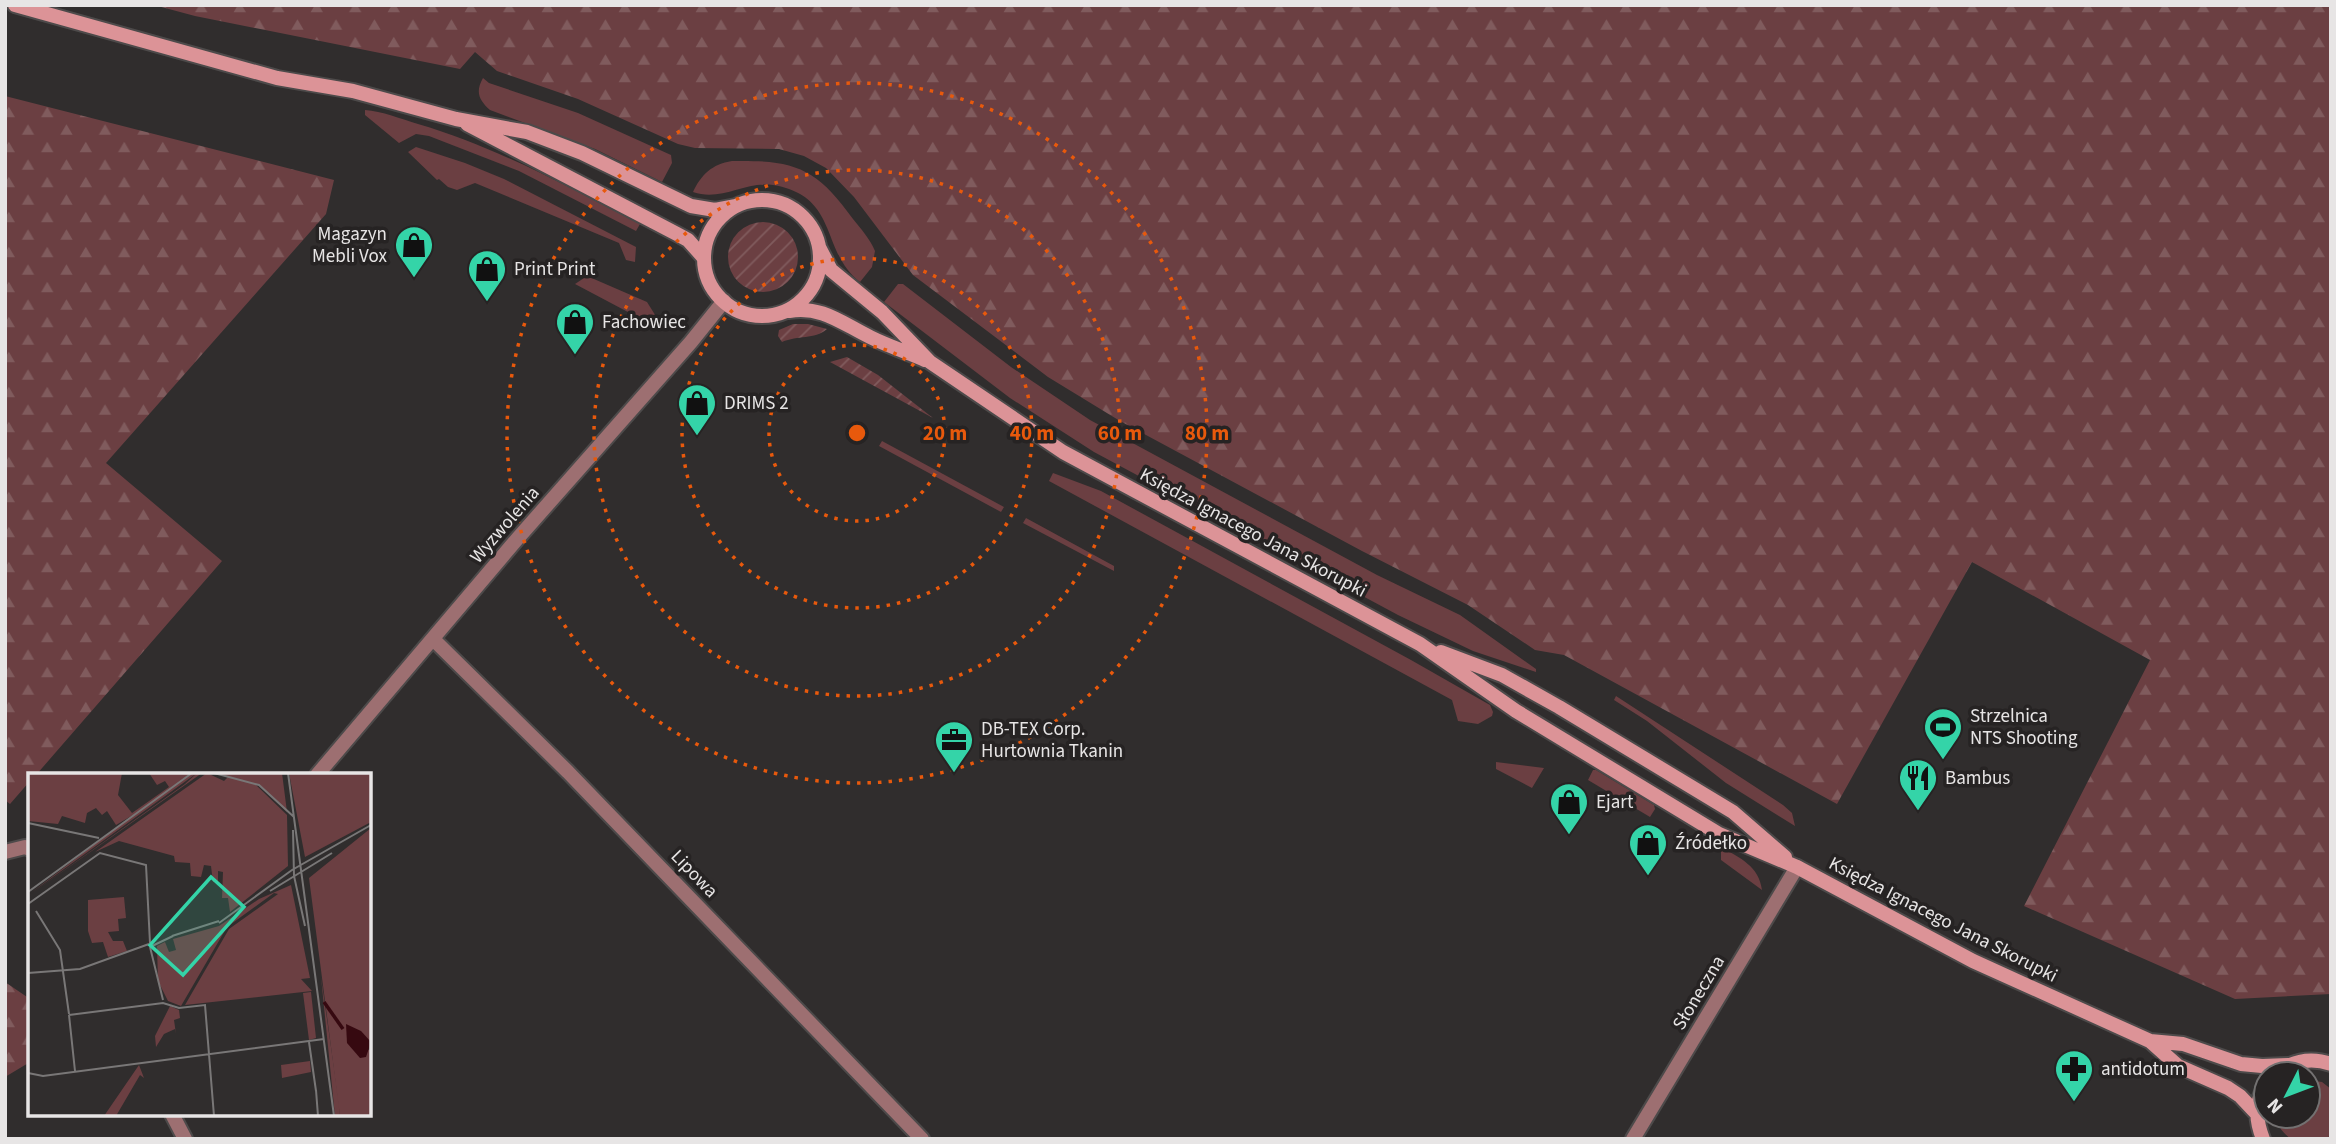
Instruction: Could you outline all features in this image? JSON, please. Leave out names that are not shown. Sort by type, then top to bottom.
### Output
[{"type":"main road","points":[[15,5],[277,78],[353,91],[456,119],[504,126],[556,142],[614,167],[691,206],[715,210],[762,200],[788,206],[808,223],[819,247],[820,259],[814,283],[801,301],[782,312],[756,315],[733,308],[724,301],[709,279],[704,258],[707,242],[714,226],[736,206]]},
{"type":"main road","points":[[456,119],[688,240],[704,258]]},
{"type":"main road","name":"Księdza Ignacego Jana Skorupki","points":[[819,247],[831,270],[882,312],[930,362],[1035,434],[1086,465],[1420,644],[1516,711],[1719,834],[1797,867],[1973,961],[2150,1041],[2178,1066],[2228,1088],[2252,1109]]},
{"type":"main road","name":"Księdza Ignacego Jana Skorupki","points":[[782,312],[819,312],[878,341],[930,362]]},
{"type":"main road","name":"Księdza Ignacego Jana Skorupki","points":[[1420,644],[1502,675],[1559,707],[1733,812],[1797,867]]},
{"type":"main road","name":"Księdza Ignacego Jana Skorupki","points":[[2150,1041],[2183,1044],[2241,1064],[2252,1065]]},
{"type":"street","name":"Wyzwolenia","points":[[319,773],[724,301]]},
{"type":"street","name":"Lipowa","points":[[433,639],[578,782],[922,1139]]},
{"type":"street","points":[[5,852],[28,848]]},
{"type":"street","name":"Słoneczna","points":[[1633,1139],[1797,867]]},
{"type":"street","points":[[173,1116],[184,1139]]},
{"type":"green space","points":[[154,5],[2331,5],[2331,994],[2235,999],[2024,906],[2150,660],[1972,562],[1837,804],[1564,655],[1535,650],[1468,605],[1120,421],[1048,377],[913,275],[854,197],[826,168],[804,156],[779,149],[695,148],[678,144],[578,99],[497,71],[475,52],[460,69],[195,16]]},
{"type":"green space","points":[[483,78],[489,83],[578,113],[671,155],[672,163],[662,182],[595,149],[490,110],[479,96]]},
{"type":"green space","points":[[5,96],[334,180],[326,214],[106,463],[222,561],[38,773],[28,773],[28,783],[10,804],[5,800]]},
{"type":"green space","points":[[365,110],[447,133],[475,144],[531,168],[640,224],[636,231],[519,171],[429,136],[416,134],[399,143],[365,115]]},
{"type":"green space","points":[[416,147],[504,179],[636,247],[635,262],[626,260],[619,243],[475,183],[457,190],[448,187],[408,152]]},
{"type":"green space","points":[[732,161],[788,165],[802,170],[827,188],[865,234],[875,251],[872,267],[860,282],[839,256],[819,213],[809,201],[794,191],[763,185],[713,195],[693,192],[708,171]]},
{"type":"green space","points":[[763,222],[788,232],[798,257],[788,282],[763,292],[738,282],[728,257],[738,232]]},
{"type":"green space","points":[[587,276],[647,302],[662,326],[660,329],[575,284]]},
{"type":"green space","points":[[898,284],[903,284],[1011,367],[1090,420],[1377,575],[1460,615],[1536,669],[1536,672],[1473,651],[1398,615],[1094,452],[1010,398],[884,302]]},
{"type":"green space","points":[[793,324],[808,324],[827,329],[817,335],[782,342],[778,336],[779,330]]},
{"type":"green space","points":[[847,357],[878,375],[933,418],[830,362]]},
{"type":"green space","points":[[882,441],[1004,507],[1001,512],[879,446]]},
{"type":"green space","points":[[1053,473],[1101,491],[1411,660],[1490,705],[1492,716],[1478,724],[1458,721],[1452,700],[1049,481]]},
{"type":"green space","points":[[1026,518],[1114,566],[1114,571],[1023,523]]},
{"type":"green space","points":[[1616,696],[1783,805],[1792,813],[1795,826],[1726,783],[1647,721],[1614,700]]},
{"type":"green space","points":[[1496,762],[1544,768],[1532,788],[1496,769]]},
{"type":"green space","points":[[1593,770],[1654,805],[1655,809],[1650,817],[1588,780]]},
{"type":"green space","points":[[1721,847],[1753,869],[1762,890],[1721,860]]},
{"type":"green space","points":[[5,982],[28,998],[28,1063],[5,1077]]},
{"type":"green space","points":[[2322,1082],[2331,1089],[2331,1135],[2326,1139],[2291,1139],[2282,1130],[2322,1130]]},
{"type":"place","name":"Magazyn Mebli Vox","points":[[414,279]]},
{"type":"place","name":"Print Print","points":[[487,303]]},
{"type":"place","name":"Fachowiec","points":[[575,356]]},
{"type":"place","name":"DRIMS 2","points":[[697,437]]},
{"type":"place","name":"Strzelnica NTS Shooting","points":[[1943,761]]},
{"type":"place","name":"DB-TEX Corp. Hurtownia Tkanin","points":[[954,774]]},
{"type":"place","name":"Bambus","points":[[1918,812]]},
{"type":"place","name":"Ejart","points":[[1569,836]]},
{"type":"place","name":"Źródełko","points":[[1648,877]]},
{"type":"place","name":"antidotum","points":[[2074,1103]]}]
